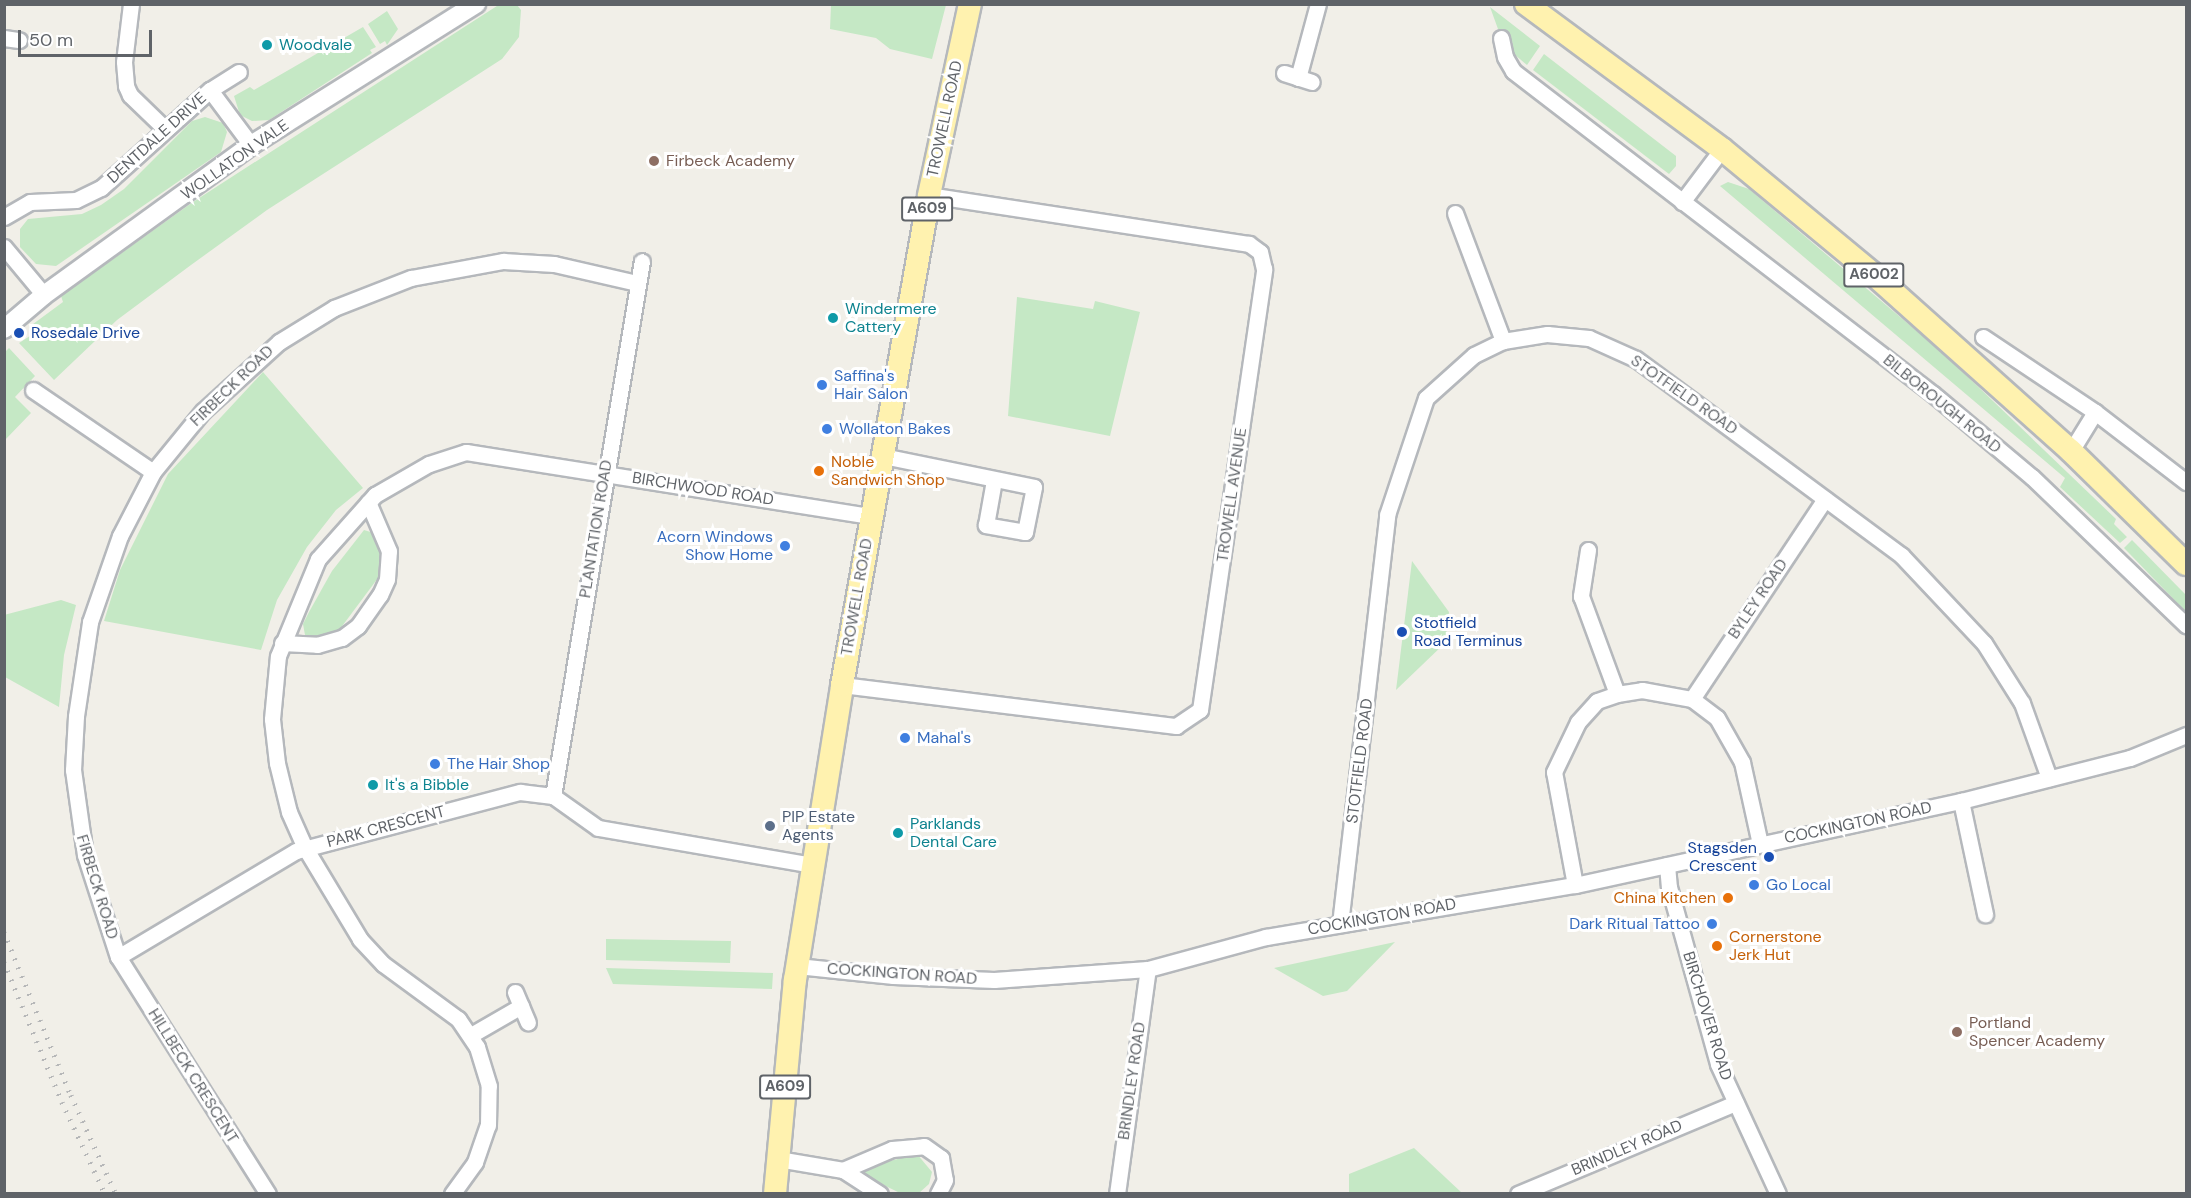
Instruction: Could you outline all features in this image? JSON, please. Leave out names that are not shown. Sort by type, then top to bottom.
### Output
[{"type":"main road","name":"TROWELL ROAD","points":[[775,1194],[797,966],[812,865],[929,195],[970,4]]},
{"type":"main road","name":"A6002","points":[[1526,4],[1722,149],[1873,274],[2071,451],[2187,564]]},
{"type":"street","points":[[131,4],[124,62],[126,86],[130,95],[164,128]]},
{"type":"street","name":"WOLLATON VALE","points":[[4,329],[44,295],[251,145],[476,4]]},
{"type":"street","points":[[1298,78],[1318,4]]},
{"type":"street","name":"BILBOROUGH ROAD","points":[[1501,38],[1505,57],[1513,70],[1933,394],[2023,470],[2187,625]]},
{"type":"street","name":"DENTDALE DRIVE","points":[[4,217],[30,202],[76,200],[95,192],[164,128],[210,90],[239,72]]},
{"type":"street","name":"DENTDALE DRIVE","points":[[210,90],[251,145]]},
{"type":"street","points":[[1682,202],[1722,149]]},
{"type":"street","name":"TROWELL AVENUE","points":[[842,685],[1176,726],[1200,710],[1264,269],[1260,252],[1249,244],[929,195]]},
{"type":"street","points":[[1455,213],[1503,340]]},
{"type":"street","points":[[4,247],[44,295]]},
{"type":"street","name":"FIRBECK ROAD","points":[[118,957],[98,904],[77,820],[73,770],[76,716],[95,601],[120,536],[153,472],[203,411],[257,360],[279,342],[358,296],[411,278],[502,261],[554,264],[637,283]]},
{"type":"street","name":"PLANTATION ROAD","points":[[553,796],[642,261]]},
{"type":"street","name":"STOTFIELD ROAD","points":[[1340,924],[1387,515],[1426,398],[1474,355],[1503,340],[1548,334],[1589,338],[1636,359],[1726,422],[1824,499],[1901,555],[1984,643],[2022,703],[2049,778]]},
{"type":"street","points":[[1983,337],[2095,412],[2187,482]]},
{"type":"street","points":[[33,390],[153,472]]},
{"type":"street","points":[[2071,451],[2095,412]]},
{"type":"street","name":"BIRCHWOOD ROAD","points":[[305,848],[289,812],[274,744],[274,683],[282,643],[318,559],[368,502],[429,464],[466,452],[872,516]]},
{"type":"street","points":[[882,456],[994,480]]},
{"type":"street","name":"BYLEY ROAD","points":[[1692,699],[1824,499]]},
{"type":"street","points":[[282,643],[317,645],[342,638],[358,626],[380,595],[387,579],[389,550],[368,502]]},
{"type":"street","points":[[1588,550],[1581,596],[1617,694]]},
{"type":"street","points":[[1575,885],[1554,772],[1578,722],[1597,701],[1617,694],[1642,690],[1692,699],[1717,718],[1742,762],[1760,844]]},
{"type":"street","name":"COCKINGTON ROAD","points":[[797,966],[893,976],[994,980],[1148,969],[1266,938],[1575,885],[1961,801],[2130,758],[2187,735]]},
{"type":"street","name":"PARK CRESCENT","points":[[118,957],[305,848],[520,792],[553,796],[598,828],[812,865]]},
{"type":"street","points":[[1961,801],[1985,914]]},
{"type":"street","points":[[305,848],[372,954],[458,1019],[471,1035],[489,1086],[488,1125],[475,1162],[452,1194]]},
{"type":"street","name":"BIRCHOVER ROAD","points":[[1667,865],[1669,887],[1718,1064],[1778,1194]]},
{"type":"street","name":"HILLBECK CRESCENT","points":[[118,957],[268,1194]]},
{"type":"street","name":"BRINDLEY ROAD","points":[[1117,1194],[1148,969]]},
{"type":"street","points":[[471,1035],[518,999],[528,1022]]},
{"type":"street","name":"BRINDLEY ROAD","points":[[1518,1194],[1736,1103]]},
{"type":"street","points":[[843,1170],[892,1149],[924,1146],[941,1158],[945,1180],[938,1194]]},
{"type":"street","points":[[778,1159],[843,1170],[880,1194]]},
{"type":"green space","points":[[500,4],[517,5],[521,10],[519,37],[502,59],[267,210],[117,320],[54,380],[19,343],[33,334],[29,327],[63,302],[61,296],[193,202]]},
{"type":"green space","points":[[831,4],[946,5],[932,59],[890,49],[876,38],[830,29]]},
{"type":"green space","points":[[1490,7],[1540,46],[1527,65],[1514,54],[1512,41],[1498,29]]},
{"type":"green space","points":[[387,11],[398,29],[387,45],[385,41],[380,44],[368,24]]},
{"type":"green space","points":[[363,27],[376,47],[370,50],[372,53],[269,120],[252,121],[240,115],[234,96],[250,87],[254,90]]},
{"type":"green space","points":[[1544,54],[1676,156],[1676,166],[1669,174],[1533,70]]},
{"type":"green space","points":[[205,117],[223,123],[227,132],[221,152],[56,266],[36,264],[20,247],[20,229],[28,219],[82,214],[101,205],[124,189],[192,121]]},
{"type":"green space","points":[[1728,182],[1749,189],[1945,355],[2116,519],[2114,524],[2127,537],[2120,543],[2060,487],[2065,478],[1720,186]]},
{"type":"green space","points":[[1017,297],[1093,309],[1095,301],[1140,312],[1110,436],[1008,416]]},
{"type":"green space","points":[[9,348],[35,376],[15,397],[31,413],[5,440],[5,352]]},
{"type":"green space","points":[[263,372],[363,488],[336,510],[307,547],[277,600],[261,650],[104,621],[120,570],[168,474]]},
{"type":"green space","points":[[364,530],[377,534],[381,542],[378,578],[337,633],[315,639],[305,635],[303,624],[332,571]]},
{"type":"green space","points":[[2132,540],[2186,595],[2186,612],[2124,548]]},
{"type":"green space","points":[[1412,561],[1449,612],[1445,643],[1396,690]]},
{"type":"green space","points":[[61,600],[76,605],[64,655],[59,707],[5,677],[4,615]]},
{"type":"green space","points":[[606,939],[731,941],[730,963],[606,960]]},
{"type":"green space","points":[[1395,942],[1347,991],[1323,996],[1274,968]]},
{"type":"green space","points":[[606,968],[773,973],[772,989],[613,984]]},
{"type":"green space","points":[[1414,1148],[1462,1193],[1349,1193],[1349,1174]]},
{"type":"green space","points":[[917,1154],[932,1172],[929,1184],[919,1193],[902,1194],[863,1175],[859,1169]]},
{"type":"railway","points":[[4,932],[71,1095],[116,1194]]},
{"type":"railway","points":[[4,962],[62,1102],[105,1194]]},
{"type":"place","name":"Woodvale","points":[[267,45]]},
{"type":"place","name":"Firbeck Academy","points":[[654,161]]},
{"type":"place","name":"Windermere Cattery","points":[[833,318]]},
{"type":"place","name":"Rosedale Drive","points":[[19,333]]},
{"type":"place","name":"Saffina's Hair Salon","points":[[822,385]]},
{"type":"place","name":"Wollaton Bakes","points":[[827,429]]},
{"type":"place","name":"Noble Sandwich Shop","points":[[819,471]]},
{"type":"place","name":"Acorn Windows Show Home","points":[[785,546]]},
{"type":"place","name":"Stotfield Road Terminus","points":[[1402,632]]},
{"type":"place","name":"Mahal's","points":[[905,738]]},
{"type":"place","name":"The Hair Shop","points":[[435,764]]},
{"type":"place","name":"It's a Bibble","points":[[373,785]]},
{"type":"place","name":"PIP Estate Agents","points":[[770,826]]},
{"type":"place","name":"Parklands Dental Care","points":[[898,833]]},
{"type":"place","name":"Stagsden Crescent","points":[[1769,857]]},
{"type":"place","name":"Go Local","points":[[1754,885]]},
{"type":"place","name":"China Kitchen","points":[[1728,898]]},
{"type":"place","name":"Dark Ritual Tattoo","points":[[1712,924]]},
{"type":"place","name":"Cornerstone Jerk Hut","points":[[1717,946]]},
{"type":"place","name":"Portland Spencer Academy","points":[[1957,1032]]}]
